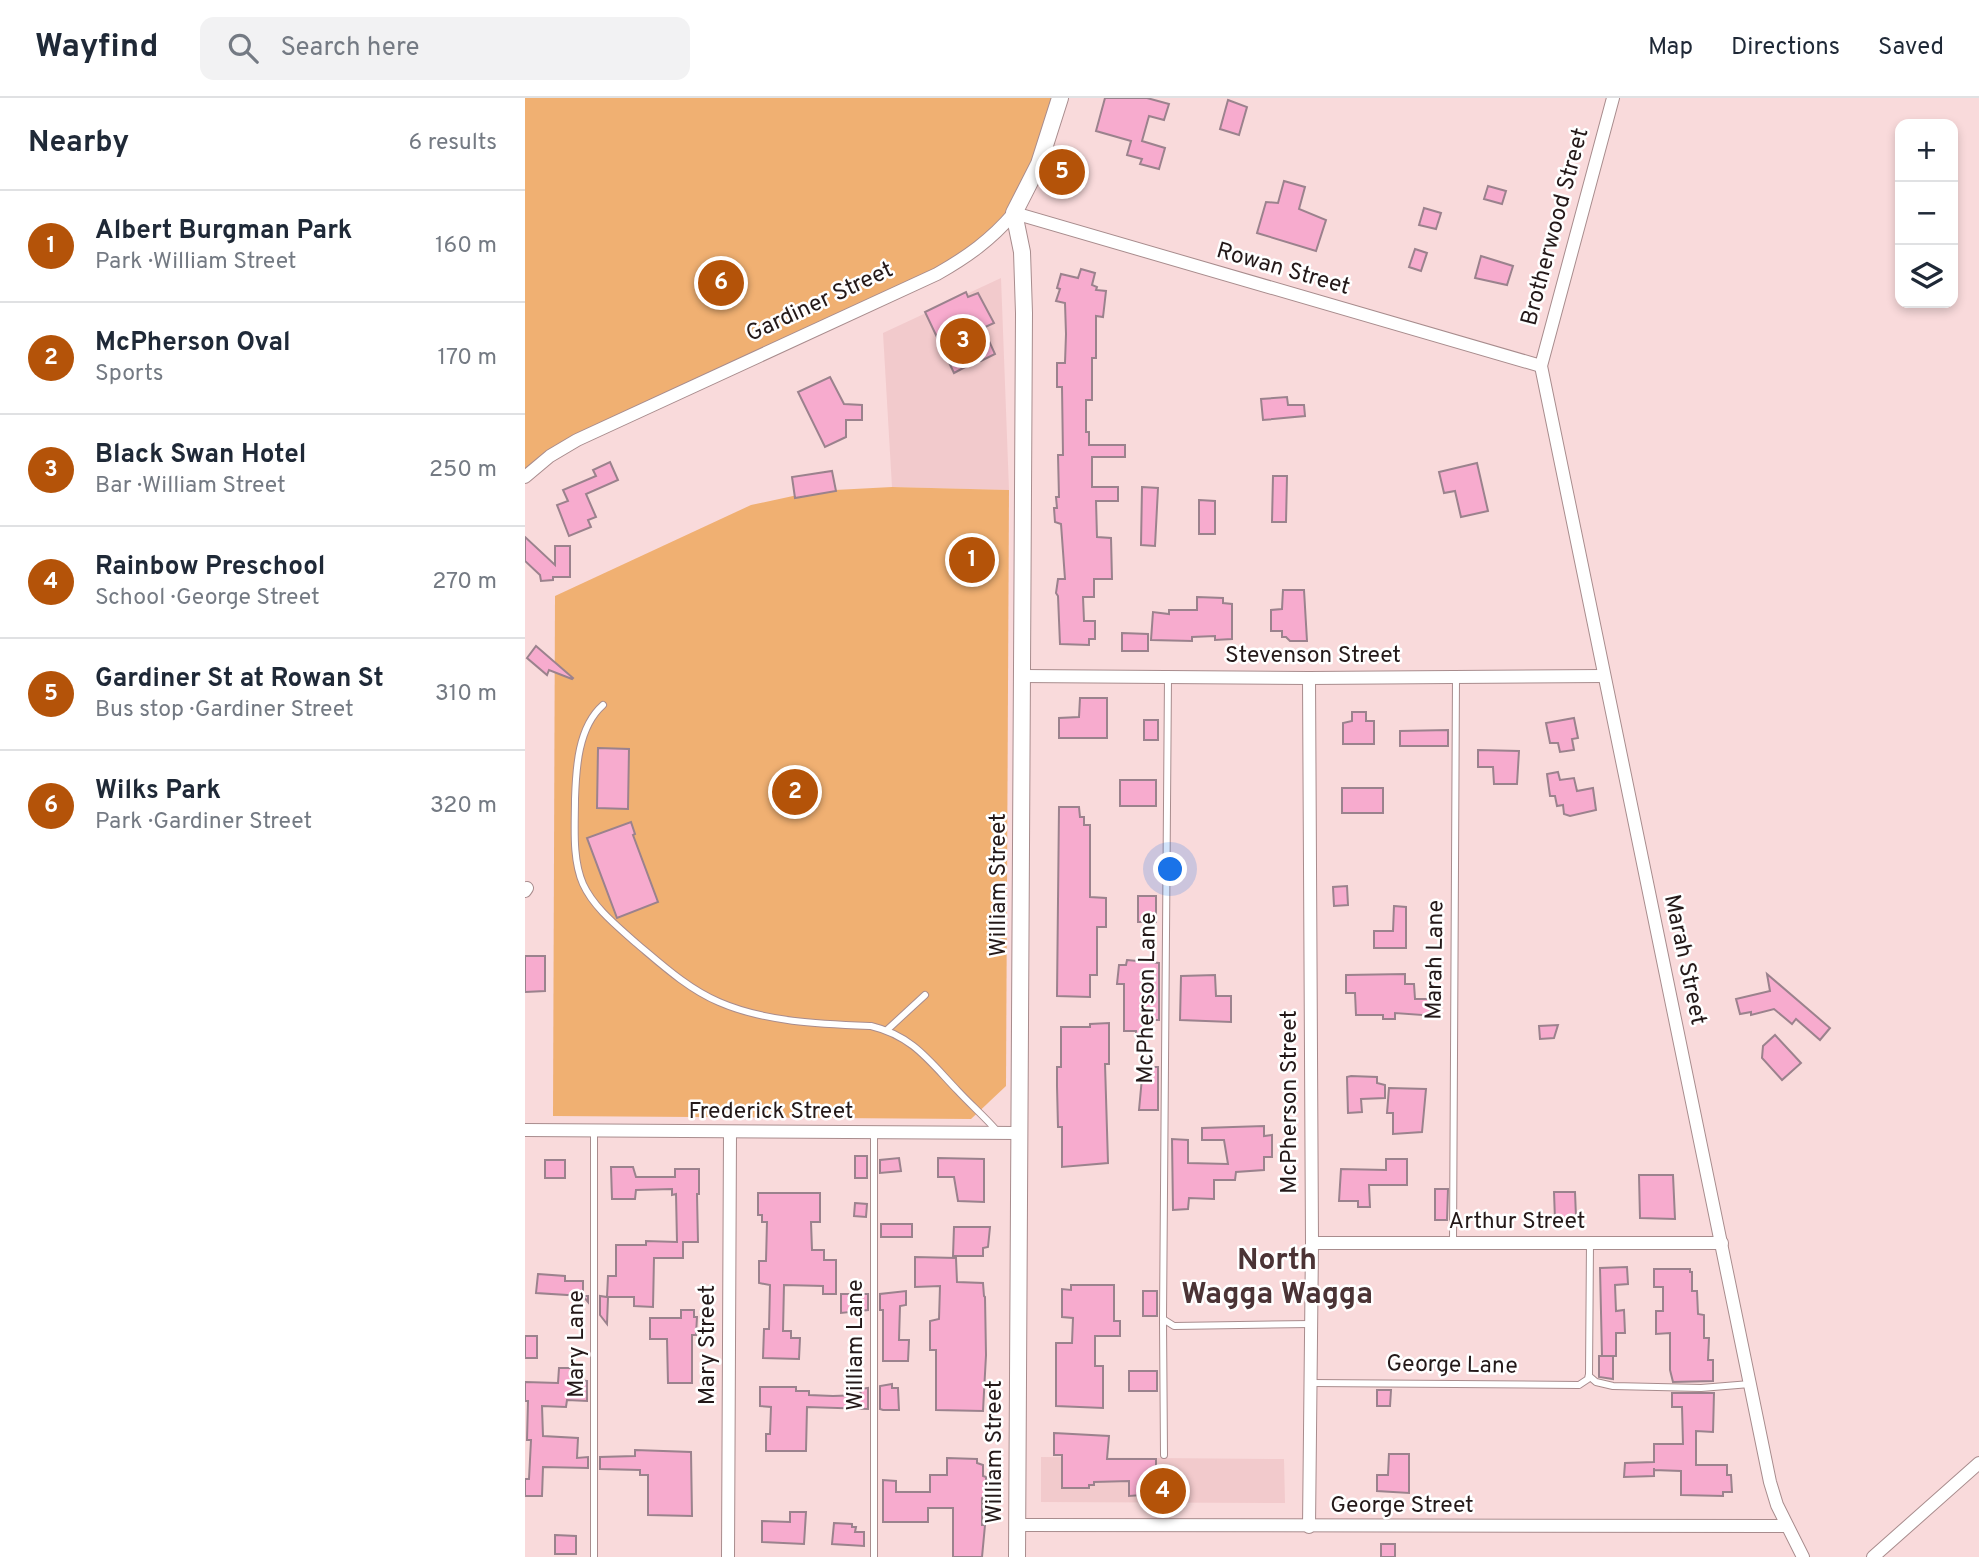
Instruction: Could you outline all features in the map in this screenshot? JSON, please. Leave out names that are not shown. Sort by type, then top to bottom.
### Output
[{"type":"street","name":"Gardiner Street","points":[[525,477],[550,456],[577,440],[965,259],[992,238],[1014,213],[1039,164],[1060,98]]},
{"type":"street","name":"Brotherwood Street","points":[[1541,366],[1613,98]]},
{"type":"street","name":"Rowan Street","points":[[1014,213],[1541,366]]},
{"type":"street","name":"William Street","points":[[1014,213],[1022,252],[1024,313],[1017,1557]]},
{"type":"street","name":"Marah Street","points":[[1541,366],[1770,1482],[1777,1505],[1803,1557]]},
{"type":"street","name":"Stevenson Street","points":[[1022,676],[1604,676]]},
{"type":"street","name":"McPherson Street","points":[[1309,678],[1309,1527]]},
{"type":"street","name":"Frederick Street","points":[[525,1130],[1018,1133]]},
{"type":"street","name":"Mary Street","points":[[728,1557],[730,1133]]},
{"type":"street","name":"Arthur Street","points":[[1311,1243],[1721,1243]]},
{"type":"street","points":[[1873,1557],[1979,1463]]},
{"type":"street","name":"George Street","points":[[1017,1525],[1787,1526]]},
{"type":"lane","name":"McPherson Lane","points":[[1164,1455],[1168,677]]},
{"type":"lane","name":"Marah Lane","points":[[1453,1243],[1457,677]]},
{"type":"lane","points":[[603,705],[584,733],[576,778],[575,820],[576,855],[582,882],[601,910],[661,964],[718,1002],[764,1016],[871,1026],[887,1030],[919,1049],[999,1134]]},
{"type":"lane","points":[[887,1030],[925,995]]},
{"type":"lane","name":"Mary Lane","points":[[594,1131],[594,1557]]},
{"type":"lane","name":"William Lane","points":[[874,1133],[874,1557]]},
{"type":"lane","points":[[1590,1243],[1589,1376],[1596,1382],[1613,1386],[1701,1388],[1750,1384]]},
{"type":"lane","points":[[1163,1319],[1174,1326],[1311,1324]]},
{"type":"lane","name":"George Lane","points":[[1310,1383],[1579,1385],[1589,1376]]},
{"type":"shaded area","points":[[525,98],[1060,98],[1029,188],[965,259],[605,426],[525,477]]},
{"type":"shaded area","points":[[1001,278],[1009,490],[892,487],[883,333]]},
{"type":"shaded area","points":[[892,487],[1009,490],[1006,1086],[971,1119],[553,1116],[555,596],[751,505],[816,491]]},
{"type":"shaded area","points":[[1041,1457],[1284,1459],[1285,1503],[1041,1502]]},
{"type":"building","points":[[1105,98],[1147,98],[1169,104],[1164,120],[1149,116],[1142,141],[1165,148],[1159,169],[1140,164],[1142,159],[1127,155],[1131,141],[1096,131]]},
{"type":"building","points":[[1228,100],[1247,107],[1239,135],[1220,129]]},
{"type":"building","points":[[1284,181],[1305,187],[1299,209],[1326,220],[1316,251],[1257,233],[1266,202],[1278,203]]},
{"type":"building","points":[[1488,186],[1506,191],[1502,204],[1484,199]]},
{"type":"building","points":[[1424,208],[1441,213],[1436,229],[1419,225]]},
{"type":"building","points":[[1415,249],[1427,253],[1421,271],[1409,267]]},
{"type":"building","points":[[1481,256],[1513,266],[1507,285],[1475,278]]},
{"type":"building","points":[[1081,269],[1095,273],[1092,285],[1097,287],[1096,290],[1106,291],[1103,317],[1096,316],[1092,400],[1086,400],[1086,432],[1089,432],[1089,445],[1125,445],[1125,457],[1092,457],[1092,487],[1118,487],[1118,501],[1096,501],[1097,537],[1111,538],[1112,579],[1094,579],[1094,597],[1083,597],[1084,621],[1095,621],[1095,639],[1089,639],[1089,645],[1060,644],[1056,593],[1058,579],[1065,579],[1061,524],[1055,522],[1054,508],[1057,508],[1056,497],[1059,497],[1058,455],[1063,455],[1062,387],[1057,387],[1057,363],[1065,363],[1066,334],[1065,303],[1056,301],[1060,289],[1057,288],[1061,274],[1078,278]]},
{"type":"building","points":[[966,292],[968,297],[978,293],[994,323],[983,328],[995,354],[954,373],[925,312]]},
{"type":"building","points":[[830,377],[844,404],[862,405],[862,420],[846,420],[846,437],[825,447],[798,392]]},
{"type":"building","points":[[1287,397],[1288,405],[1304,405],[1305,416],[1263,420],[1261,399]]},
{"type":"building","points":[[610,462],[618,480],[586,494],[596,517],[588,520],[591,527],[569,536],[557,505],[568,501],[563,490],[596,476],[593,470]]},
{"type":"building","points":[[1477,463],[1488,511],[1461,517],[1455,491],[1444,493],[1439,472]]},
{"type":"building","points":[[832,471],[836,491],[795,498],[792,477]]},
{"type":"building","points":[[1273,476],[1287,476],[1286,522],[1272,522]]},
{"type":"building","points":[[1142,487],[1158,488],[1155,546],[1141,545]]},
{"type":"building","points":[[1199,500],[1215,501],[1215,534],[1199,534]]},
{"type":"building","points":[[525,537],[555,565],[555,546],[570,546],[570,577],[553,577],[553,580],[541,581],[540,575],[525,561]]},
{"type":"building","points":[[1283,590],[1304,590],[1307,641],[1290,641],[1282,637],[1282,631],[1271,631],[1271,610],[1282,609]]},
{"type":"building","points":[[1197,597],[1223,598],[1223,603],[1232,604],[1232,639],[1215,640],[1215,636],[1192,637],[1192,641],[1151,640],[1153,612],[1169,614],[1169,610],[1197,610]]},
{"type":"building","points":[[1122,633],[1148,634],[1148,651],[1122,651]]},
{"type":"building","points":[[536,646],[573,678],[549,670],[547,675],[527,658]]},
{"type":"building","points":[[1080,698],[1107,698],[1107,738],[1059,738],[1059,718],[1079,717]]},
{"type":"building","points":[[1352,712],[1366,712],[1366,721],[1374,721],[1374,744],[1343,744],[1343,723],[1352,721]]},
{"type":"building","points":[[1574,718],[1578,738],[1572,739],[1574,750],[1560,752],[1558,743],[1550,743],[1546,723]]},
{"type":"building","points":[[1144,720],[1158,720],[1158,740],[1144,740]]},
{"type":"building","points":[[1448,730],[1448,746],[1400,746],[1400,731]]},
{"type":"building","points":[[598,748],[629,749],[628,809],[597,808]]},
{"type":"building","points":[[1478,750],[1519,751],[1517,784],[1494,784],[1493,767],[1478,767]]},
{"type":"building","points":[[1558,772],[1560,780],[1574,778],[1577,791],[1593,788],[1596,810],[1570,816],[1564,814],[1563,805],[1557,806],[1555,796],[1550,796],[1547,774]]},
{"type":"building","points":[[1120,780],[1156,780],[1156,806],[1120,806]]},
{"type":"building","points":[[1342,788],[1383,788],[1383,813],[1342,813]]},
{"type":"building","points":[[1059,807],[1079,807],[1080,817],[1084,817],[1084,825],[1090,825],[1090,897],[1106,898],[1106,927],[1097,927],[1097,975],[1090,975],[1090,997],[1057,996]]},
{"type":"building","points":[[631,822],[635,834],[633,835],[658,902],[617,918],[587,838]]},
{"type":"building","points":[[1347,886],[1348,905],[1334,906],[1333,887]]},
{"type":"building","points":[[1138,896],[1156,896],[1156,922],[1138,922]]},
{"type":"building","points":[[1394,906],[1406,907],[1406,948],[1374,948],[1374,931],[1393,931]]},
{"type":"building","points":[[525,956],[545,956],[545,991],[525,992]]},
{"type":"building","points":[[1127,960],[1159,963],[1159,1020],[1150,1020],[1150,1037],[1136,1037],[1136,1031],[1124,1031],[1124,984],[1117,984],[1119,965],[1126,965]]},
{"type":"building","points":[[1405,974],[1405,984],[1414,984],[1415,999],[1437,999],[1436,1016],[1395,1013],[1395,1019],[1383,1019],[1383,1015],[1356,1015],[1355,993],[1346,993],[1346,975]]},
{"type":"building","points":[[1767,974],[1830,1028],[1820,1040],[1796,1019],[1792,1024],[1774,1009],[1751,1015],[1751,1012],[1740,1014],[1736,999],[1770,991]]},
{"type":"building","points":[[1215,975],[1216,996],[1231,996],[1231,1022],[1180,1020],[1181,976]]},
{"type":"building","points":[[1109,1023],[1109,1064],[1105,1064],[1108,1163],[1062,1167],[1062,1127],[1058,1127],[1057,1086],[1057,1067],[1061,1067],[1061,1027],[1090,1027],[1090,1024]]},
{"type":"building","points":[[1558,1025],[1554,1038],[1540,1039],[1539,1026]]},
{"type":"building","points":[[1775,1035],[1801,1063],[1782,1080],[1762,1058],[1763,1046]]},
{"type":"building","points":[[1143,1067],[1158,1067],[1158,1110],[1139,1110]]},
{"type":"building","points":[[1347,1077],[1377,1077],[1377,1083],[1385,1085],[1385,1098],[1361,1099],[1362,1112],[1348,1113]]},
{"type":"building","points":[[1389,1088],[1426,1089],[1422,1132],[1393,1134],[1393,1113],[1387,1113]]},
{"type":"building","points":[[1264,1126],[1264,1136],[1272,1135],[1272,1157],[1264,1157],[1264,1170],[1236,1172],[1235,1180],[1214,1180],[1214,1199],[1189,1198],[1188,1209],[1173,1210],[1172,1139],[1188,1140],[1188,1163],[1228,1164],[1224,1140],[1202,1140],[1202,1128]]},
{"type":"building","points":[[855,1156],[867,1156],[867,1178],[855,1178]]},
{"type":"building","points":[[899,1158],[901,1171],[880,1173],[880,1160]]},
{"type":"building","points":[[938,1158],[984,1159],[984,1202],[958,1201],[954,1177],[938,1177]]},
{"type":"building","points":[[1386,1159],[1407,1159],[1407,1185],[1369,1185],[1370,1207],[1358,1207],[1358,1201],[1339,1201],[1341,1169],[1386,1170]]},
{"type":"building","points":[[545,1160],[565,1160],[565,1178],[545,1178]]},
{"type":"building","points":[[611,1167],[633,1167],[636,1177],[675,1177],[675,1169],[699,1169],[698,1242],[683,1242],[683,1258],[654,1258],[653,1307],[634,1306],[634,1297],[608,1297],[607,1324],[600,1315],[600,1296],[607,1297],[608,1276],[616,1276],[616,1245],[646,1245],[646,1241],[677,1242],[676,1194],[672,1195],[672,1189],[636,1190],[635,1199],[612,1199]]},
{"type":"building","points":[[1639,1175],[1673,1175],[1675,1219],[1640,1218]]},
{"type":"building","points":[[1435,1189],[1448,1189],[1447,1220],[1435,1220]]},
{"type":"building","points":[[1554,1192],[1575,1192],[1576,1217],[1555,1220]]},
{"type":"building","points":[[758,1193],[820,1193],[820,1222],[811,1222],[812,1250],[824,1250],[824,1260],[836,1260],[836,1294],[823,1294],[823,1286],[784,1285],[783,1331],[791,1331],[791,1338],[800,1338],[799,1359],[763,1358],[764,1329],[769,1329],[770,1285],[759,1283],[759,1261],[766,1261],[767,1222],[762,1222],[762,1215],[758,1215]]},
{"type":"building","points":[[855,1203],[867,1204],[866,1217],[854,1216]]},
{"type":"building","points":[[881,1224],[912,1224],[912,1237],[881,1237]]},
{"type":"building","points":[[954,1227],[990,1227],[988,1247],[983,1248],[983,1256],[953,1256]]},
{"type":"building","points":[[915,1257],[956,1258],[957,1282],[983,1283],[986,1355],[983,1411],[936,1410],[936,1350],[930,1350],[930,1321],[939,1319],[940,1286],[915,1287]]},
{"type":"building","points":[[1627,1267],[1628,1284],[1615,1285],[1616,1311],[1624,1310],[1625,1333],[1616,1333],[1616,1356],[1602,1356],[1600,1268]]},
{"type":"building","points":[[1654,1269],[1690,1269],[1692,1272],[1692,1291],[1697,1291],[1698,1314],[1704,1315],[1704,1338],[1709,1338],[1708,1360],[1713,1360],[1713,1381],[1673,1382],[1670,1370],[1670,1333],[1656,1334],[1656,1311],[1663,1311],[1663,1287],[1654,1287]]},
{"type":"building","points":[[538,1274],[565,1276],[565,1281],[583,1281],[583,1296],[536,1293]]},
{"type":"building","points":[[1071,1285],[1114,1285],[1114,1321],[1120,1321],[1120,1336],[1095,1336],[1095,1366],[1103,1366],[1103,1408],[1056,1406],[1056,1343],[1072,1343],[1073,1318],[1062,1317],[1062,1289],[1071,1290]]},
{"type":"building","points":[[906,1291],[906,1305],[900,1306],[899,1340],[909,1340],[908,1361],[883,1361],[883,1310],[880,1310],[880,1294]]},
{"type":"building","points":[[1143,1291],[1157,1291],[1157,1316],[1143,1316]]},
{"type":"building","points":[[841,1294],[868,1294],[868,1310],[841,1313]]},
{"type":"building","points":[[681,1310],[694,1310],[694,1317],[697,1317],[696,1335],[692,1335],[692,1383],[668,1383],[667,1339],[650,1339],[650,1318],[681,1318]]},
{"type":"building","points":[[525,1336],[537,1336],[537,1358],[525,1358]]},
{"type":"building","points":[[1599,1356],[1613,1356],[1613,1379],[1599,1377]]},
{"type":"building","points":[[559,1368],[572,1368],[571,1380],[587,1381],[587,1401],[567,1400],[566,1407],[542,1406],[543,1436],[578,1438],[577,1458],[588,1457],[588,1468],[543,1467],[542,1496],[525,1496],[525,1479],[529,1479],[531,1440],[527,1440],[528,1401],[525,1401],[525,1382],[558,1383]]},
{"type":"building","points":[[1129,1371],[1157,1371],[1157,1391],[1129,1391]]},
{"type":"building","points":[[892,1384],[892,1388],[898,1388],[899,1410],[880,1409],[880,1386]]},
{"type":"building","points":[[760,1387],[796,1387],[796,1391],[809,1391],[809,1395],[833,1396],[861,1395],[860,1389],[868,1388],[868,1409],[807,1407],[806,1451],[766,1451],[771,1407],[760,1406]]},
{"type":"building","points":[[1377,1390],[1391,1390],[1390,1406],[1377,1406]]},
{"type":"building","points":[[1672,1393],[1714,1393],[1713,1432],[1696,1431],[1696,1465],[1727,1465],[1727,1475],[1731,1475],[1732,1492],[1723,1492],[1723,1496],[1681,1495],[1681,1471],[1654,1470],[1654,1476],[1624,1477],[1625,1463],[1654,1462],[1654,1444],[1683,1444],[1682,1407],[1672,1407]]},
{"type":"building","points":[[1054,1433],[1109,1436],[1107,1459],[1156,1459],[1156,1494],[1129,1496],[1129,1481],[1094,1482],[1089,1488],[1062,1488],[1062,1455],[1054,1455]]},
{"type":"building","points":[[635,1450],[691,1452],[692,1516],[648,1515],[648,1475],[640,1475],[640,1470],[600,1469],[600,1457],[635,1456]]},
{"type":"building","points":[[1389,1454],[1409,1454],[1409,1493],[1377,1491],[1377,1475],[1388,1475]]},
{"type":"building","points":[[947,1458],[977,1459],[977,1463],[983,1465],[986,1496],[982,1498],[982,1525],[985,1525],[982,1557],[953,1557],[953,1508],[928,1508],[928,1522],[883,1522],[883,1480],[896,1481],[896,1492],[930,1492],[930,1475],[947,1475]]},
{"type":"building","points":[[790,1512],[806,1512],[804,1544],[762,1542],[762,1521],[790,1522]]},
{"type":"building","points":[[834,1523],[852,1524],[852,1527],[856,1527],[855,1532],[864,1532],[864,1546],[832,1544]]},
{"type":"building","points":[[555,1535],[576,1536],[576,1554],[555,1554]]},
{"type":"building","points":[[1381,1544],[1395,1544],[1395,1557],[1381,1557]]},
{"type":"place","name":"Gardiner St at Rowan St","points":[[1062,172]]},
{"type":"place","name":"Wilks Park","points":[[721,283]]},
{"type":"place","name":"Black Swan Hotel","points":[[963,341]]},
{"type":"place","name":"Albert Burgman Park","points":[[972,560]]},
{"type":"place","name":"McPherson Oval","points":[[795,792]]},
{"type":"place","name":"Rainbow Preschool","points":[[1163,1491]]},
{"type":"district","name":"North Wagga Wagga","points":[[1277,1278]]}]
